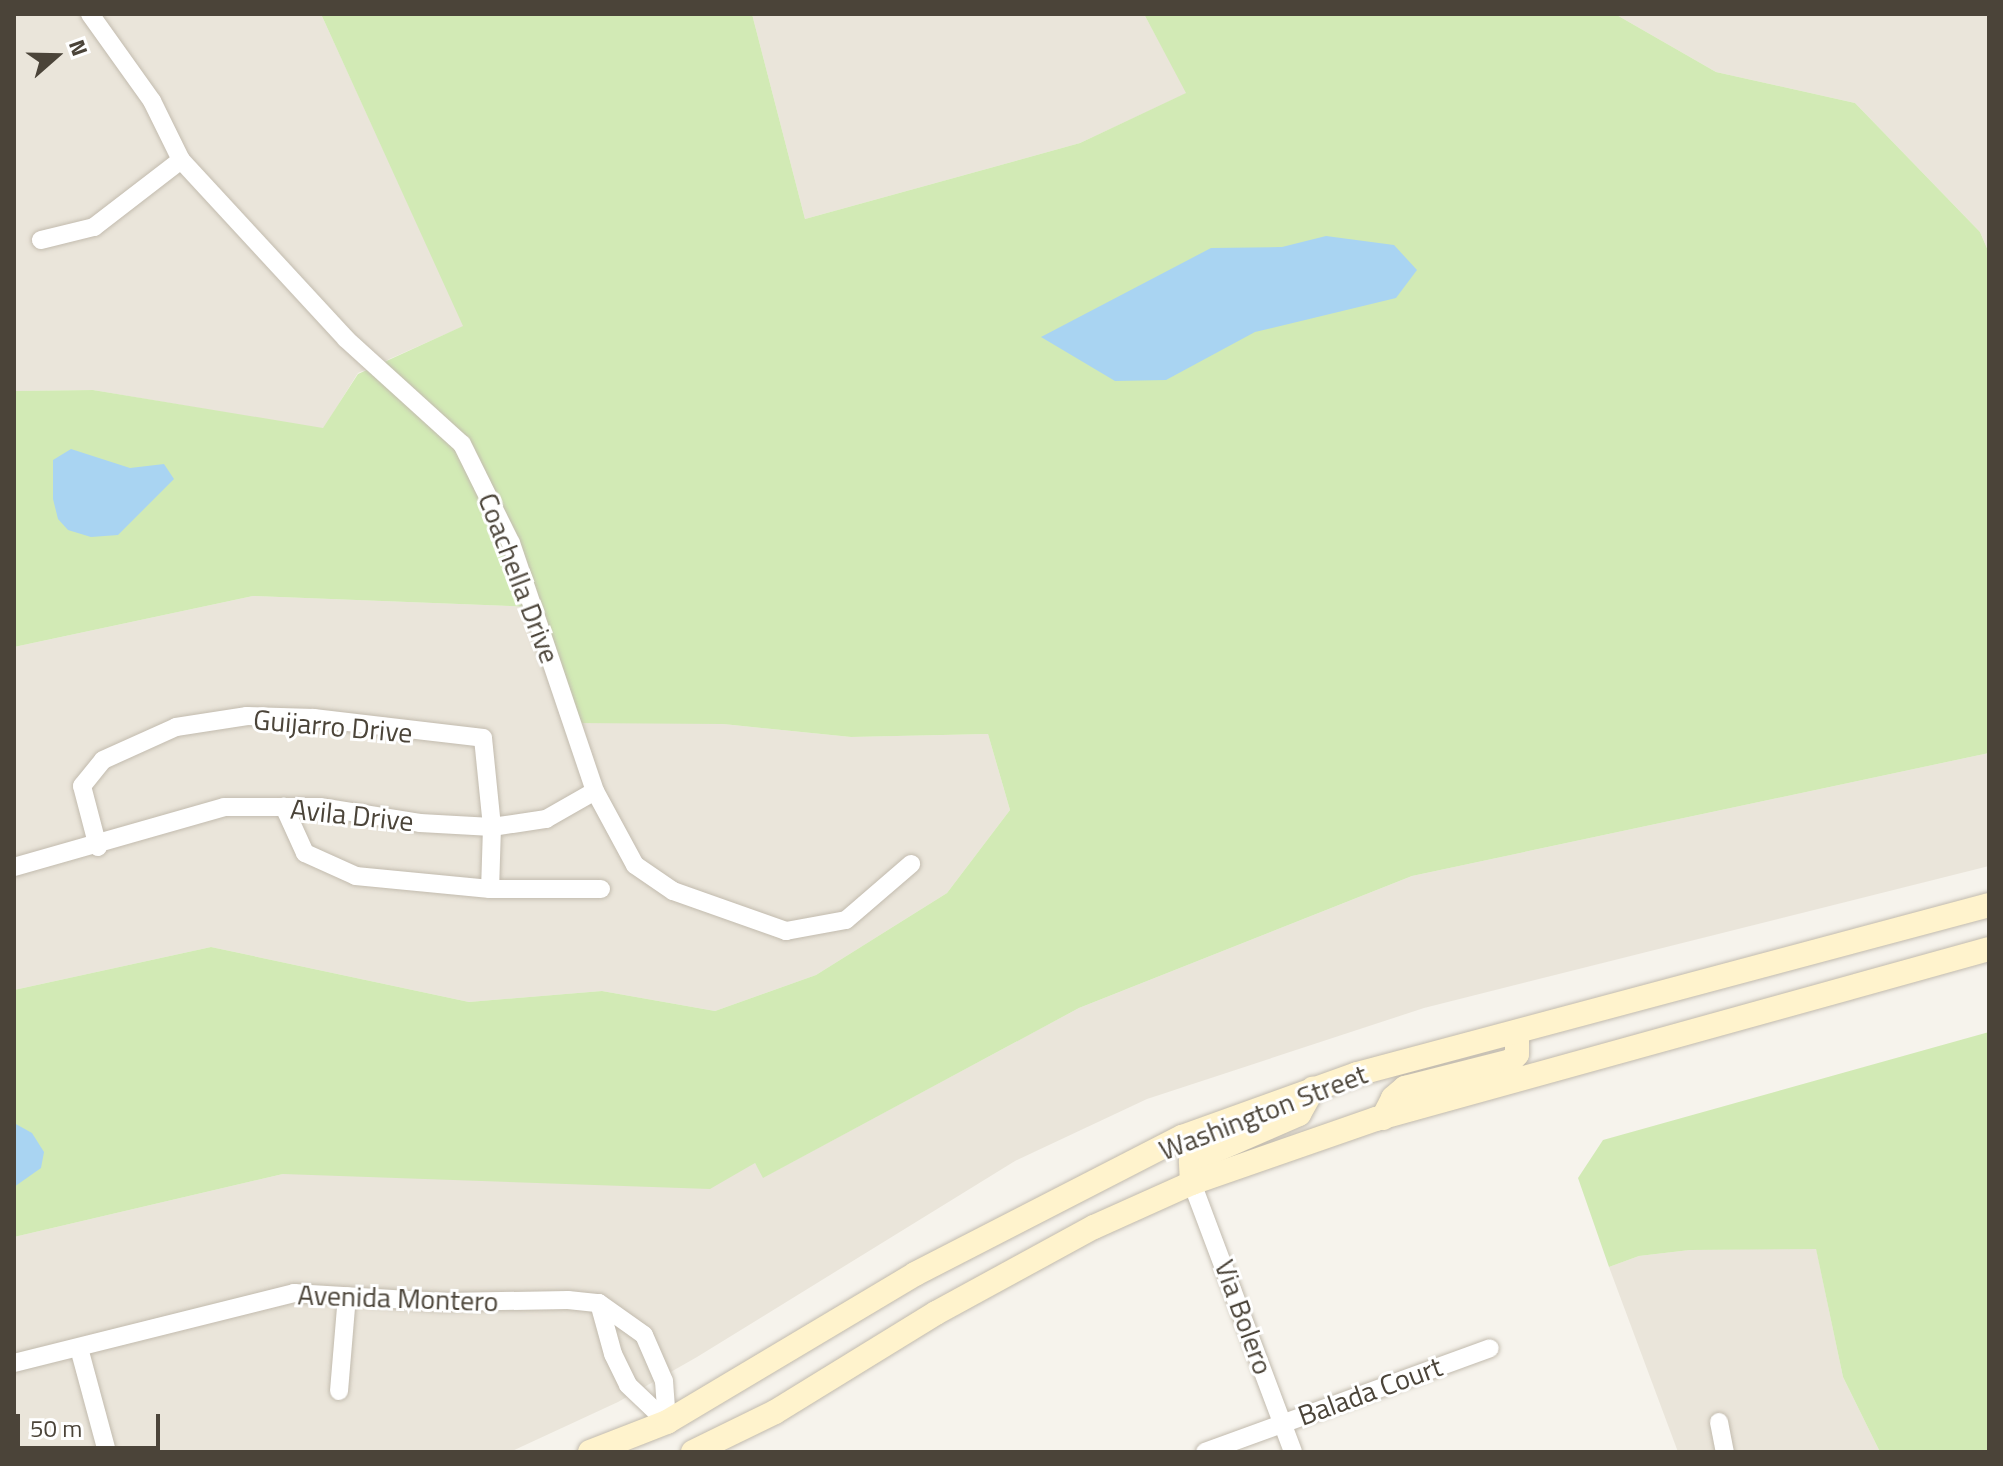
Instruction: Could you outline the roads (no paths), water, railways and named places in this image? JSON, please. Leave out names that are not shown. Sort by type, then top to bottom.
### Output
[{"type":"main road","name":"Washington Street","points":[[590,1452],[667,1422],[929,1267],[1182,1137],[1313,1089],[1989,905]]},
{"type":"main road","name":"Washington Street","points":[[693,1452],[775,1412],[936,1313],[1094,1227],[1192,1183],[1383,1118],[1989,949]]},
{"type":"main road","points":[[1383,1118],[1393,1098],[1405,1088],[1511,1061],[1517,1054],[1517,1033]]},
{"type":"main road","points":[[1192,1183],[1191,1161],[1299,1114],[1313,1089]]},
{"type":"street","name":"Coachella Drive","points":[[90,14],[152,101],[181,160],[346,339],[462,444],[511,543],[595,791],[635,865],[673,891],[786,931],[846,920],[911,864]]},
{"type":"street","points":[[41,240],[94,227],[181,160]]},
{"type":"street","name":"Guijarro Drive","points":[[98,847],[82,786],[103,760],[176,727],[247,716],[314,718],[483,738],[492,827]]},
{"type":"street","name":"Avila Drive","points":[[14,867],[98,847],[224,807],[284,807],[492,827],[546,819],[595,791]]},
{"type":"street","points":[[284,807],[305,853],[356,876],[490,889],[601,889]]},
{"type":"street","points":[[490,889],[492,827]]},
{"type":"street","name":"Via Bolero","points":[[1192,1183],[1293,1452]]},
{"type":"street","name":"Avenida Montero","points":[[14,1363],[245,1301],[294,1293],[599,1303]]},
{"type":"street","points":[[339,1391],[347,1296]]},
{"type":"street","points":[[599,1303],[613,1354],[628,1385],[667,1422]]},
{"type":"street","points":[[599,1303],[644,1335],[664,1381],[667,1422]]},
{"type":"street","points":[[79,1348],[107,1452]]},
{"type":"street","name":"Balada Court","points":[[1205,1452],[1490,1348]]},
{"type":"street","points":[[1719,1422],[1725,1452]]},
{"type":"water","points":[[1326,236],[1394,245],[1417,270],[1396,298],[1255,332],[1166,380],[1115,381],[1041,337],[1211,248],[1282,247]]},
{"type":"water","points":[[71,449],[130,468],[164,464],[174,479],[118,535],[91,537],[68,530],[58,519],[53,499],[53,460]]},
{"type":"water","points":[[14,1123],[32,1133],[44,1152],[41,1168],[14,1187]]}]
